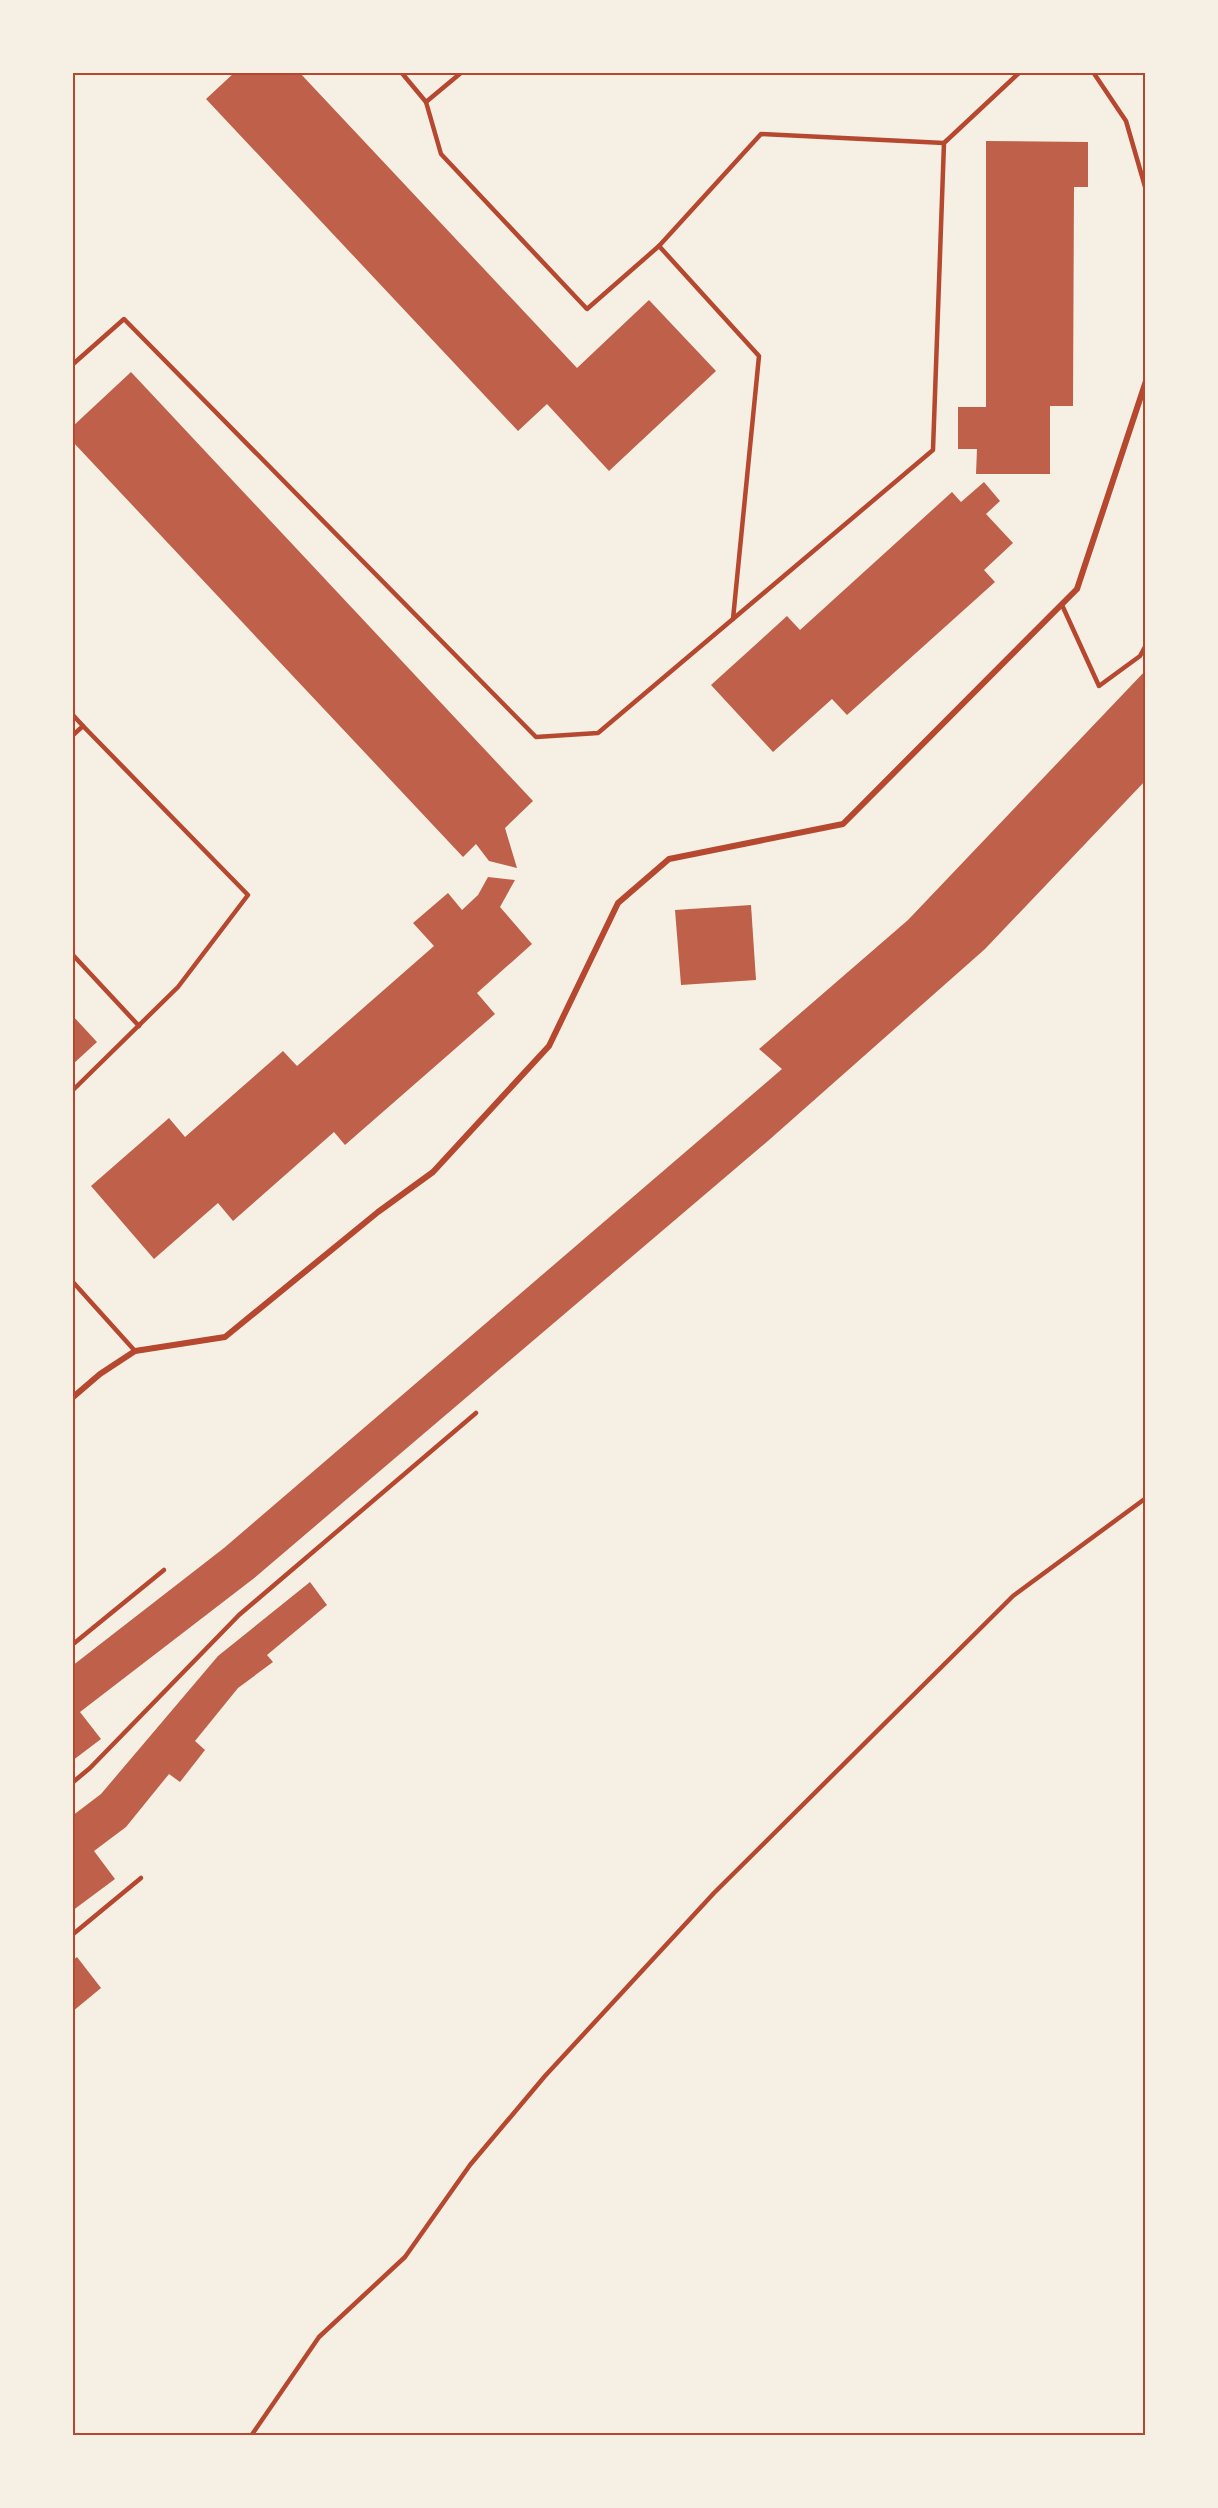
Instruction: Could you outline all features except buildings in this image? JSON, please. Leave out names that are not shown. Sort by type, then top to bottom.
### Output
[{"type":"street","points":[[72,1398],[100,1374],[135,1351],[225,1337],[378,1212],[433,1172],[549,1046],[618,903],[669,859],[843,824],[1077,589],[1144,395],[1146,381]]},
{"type":"lane","points":[[401,72],[426,102],[441,154],[587,309],[659,246],[761,134],[944,142],[1020,72]]},
{"type":"lane","points":[[426,102],[462,72]]},
{"type":"lane","points":[[1093,72],[1126,121],[1146,190]]},
{"type":"lane","points":[[72,365],[124,319],[536,737],[598,733],[933,450],[944,142]]},
{"type":"lane","points":[[659,246],[759,356],[733,619]]},
{"type":"lane","points":[[1062,604],[1099,686],[1140,656],[1146,645]]},
{"type":"lane","points":[[72,714],[248,895],[178,987],[72,1091]]},
{"type":"lane","points":[[72,736],[84,726]]},
{"type":"lane","points":[[72,954],[139,1026]]},
{"type":"lane","points":[[72,1281],[135,1351]]},
{"type":"lane","points":[[72,1783],[90,1768],[239,1616],[476,1413]]},
{"type":"lane","points":[[251,2436],[319,2337],[405,2257],[470,2165],[545,2076],[714,1893],[1013,1596],[1146,1498]]},
{"type":"lane","points":[[72,1645],[164,1570]]},
{"type":"lane","points":[[72,1935],[141,1878]]}]
